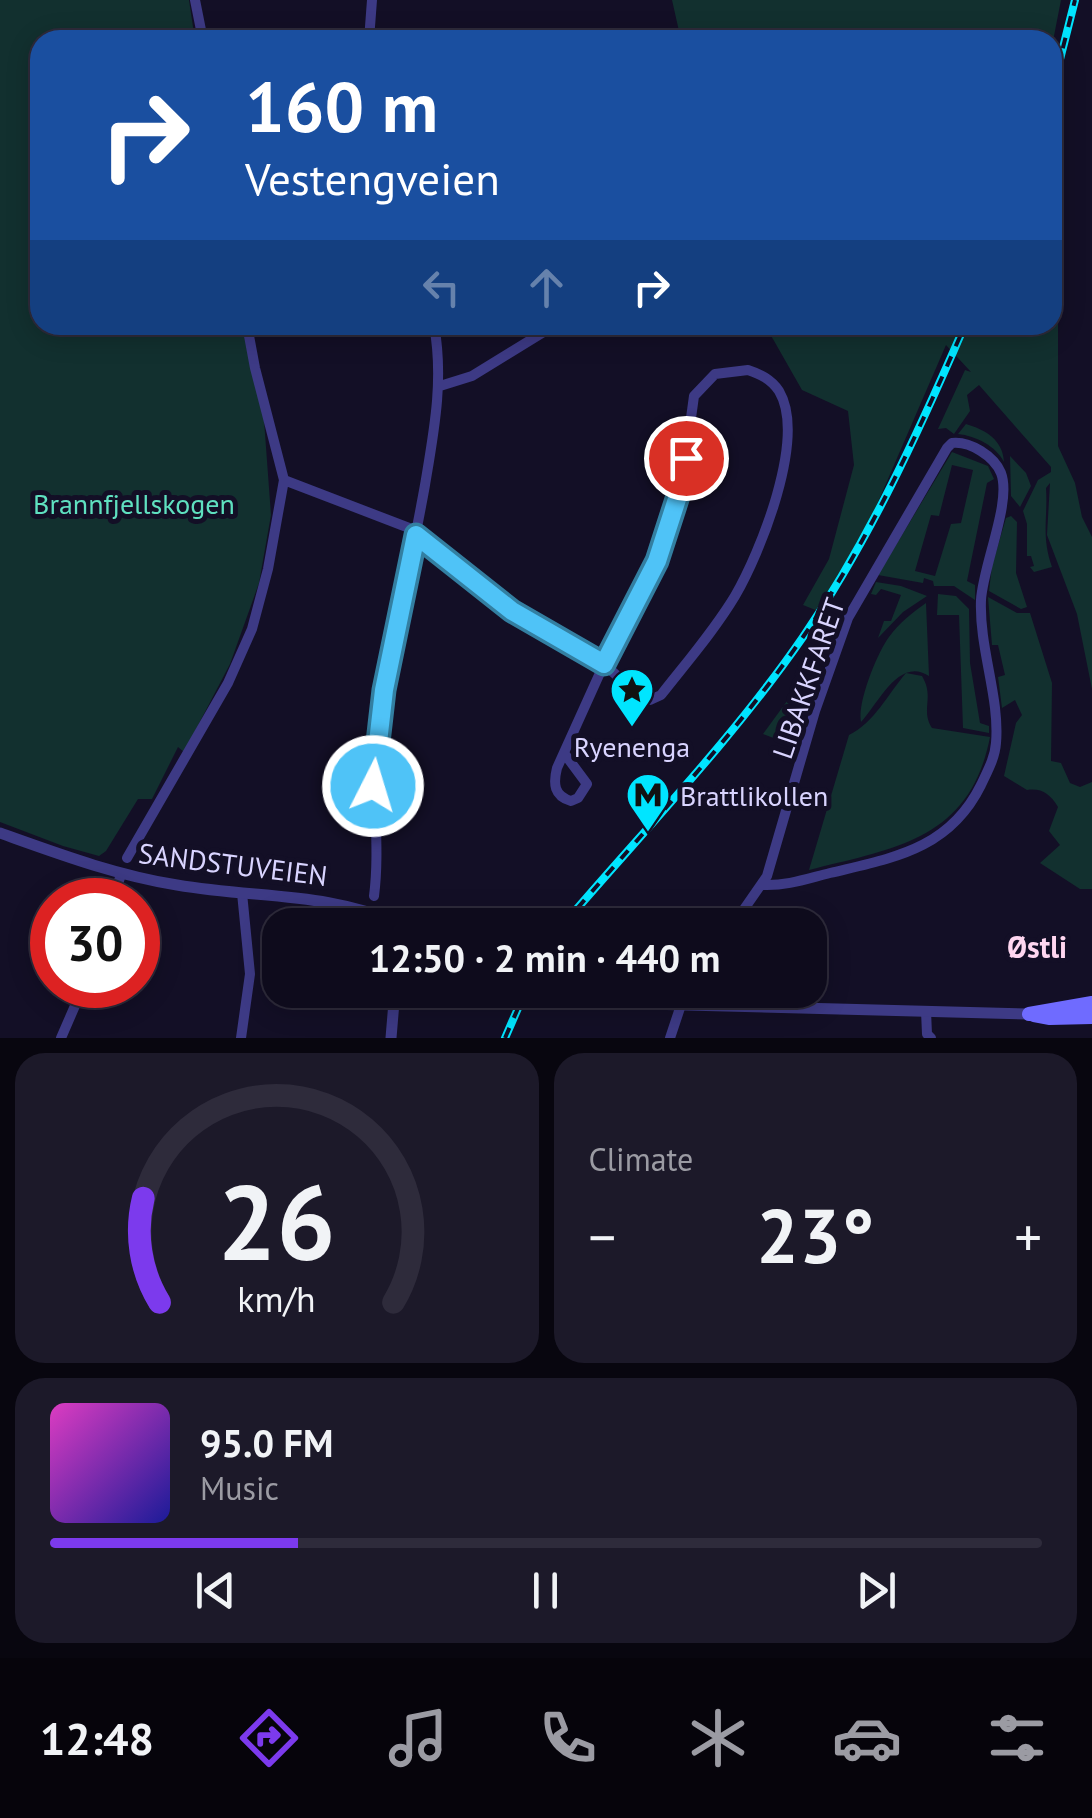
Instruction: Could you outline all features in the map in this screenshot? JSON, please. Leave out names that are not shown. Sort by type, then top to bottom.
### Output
[{"type":"main road","points":[[1029,1014],[1092,1003]]},
{"type":"main road","points":[[1029,1014],[1092,1017]]},
{"type":"street","points":[[195,0],[201,30]]},
{"type":"street","points":[[369,30],[372,0]]},
{"type":"street","points":[[127,858],[241,656],[263,589],[284,480],[249,335]]},
{"type":"street","points":[[374,896],[374,766],[440,386],[435,335]]},
{"type":"street","points":[[440,386],[472,376],[539,335]]},
{"type":"street","points":[[284,480],[416,533],[512,611],[604,664],[635,692],[650,700],[658,699],[735,596],[770,519],[786,440],[783,400],[772,382],[748,370],[723,371],[694,396],[682,484],[666,536],[604,664],[564,753]]},
{"type":"street","name":"LIBAKKFARET","points":[[746,908],[763,885],[815,711],[848,618],[948,448],[965,444],[994,462],[1002,480],[1002,497],[984,571],[981,629],[996,747],[978,790],[946,830],[895,858],[792,884],[763,885]]},
{"type":"street","name":"SANDSTUVEIEN","points":[[0,833],[121,875],[242,893],[332,901],[353,908]]},
{"type":"street","points":[[241,1038],[250,974],[242,893]]},
{"type":"street","points":[[61,1038],[74,1008]]},
{"type":"street","points":[[392,1038],[394,1008]]},
{"type":"street","points":[[670,1038],[679,1008]]},
{"type":"street","points":[[785,1008],[1029,1014]]},
{"type":"street","points":[[926,1012],[926,1034],[931,1038]]},
{"type":"green space","name":"Brannfjellskogen","points":[[0,0],[189,0],[194,30],[30,30],[30,335],[251,335],[262,393],[271,515],[259,583],[230,664],[184,752],[178,747],[152,799],[138,799],[106,851],[99,856],[0,822]]},
{"type":"green space","points":[[672,0],[1061,0],[1055,30],[679,30]]},
{"type":"green space","points":[[771,335],[1058,335],[1058,446],[1092,537],[1092,689],[1077,614],[1047,535],[1050,483],[1046,488],[1046,536],[1052,567],[1034,572],[1030,567],[1034,566],[1031,556],[1027,556],[1023,511],[1038,480],[1051,472],[1051,467],[979,385],[967,395],[970,411],[954,434],[946,428],[938,429],[965,370],[971,372],[946,345],[865,532],[818,611],[803,605],[829,559],[854,465],[848,411],[802,390]]},
{"type":"green space","points":[[966,424],[992,437],[1004,462],[985,443],[958,434]]},
{"type":"green space","points":[[952,452],[988,466],[994,479],[987,483],[967,581],[975,585],[975,600],[954,586],[934,586],[933,581],[924,578],[923,583],[878,575]],"holes":[[[952,465],[973,470],[961,523],[951,524],[935,576],[915,571],[931,515],[939,516]]]},
{"type":"green space","points":[[1010,456],[1026,473],[1031,486],[1020,507],[1011,496]]},
{"type":"green space","points":[[1011,516],[1017,522],[1016,573],[1027,607],[1021,609],[989,591],[1006,518]]},
{"type":"green space","points":[[876,582],[927,596],[903,612],[878,638],[884,621],[891,621],[901,595],[881,589],[876,595],[871,594]]},
{"type":"green space","points":[[938,594],[956,596],[969,609],[970,663],[980,723],[989,726],[989,733],[963,728],[959,615],[937,615]]},
{"type":"green space","points":[[988,597],[1017,613],[1030,613],[1052,683],[1051,761],[1061,763],[1070,783],[1080,787],[1092,782],[1092,889],[1080,889],[1040,863],[1060,845],[1049,831],[1058,807],[1045,793],[1027,790],[1004,776],[1016,723],[1022,715],[1015,700],[1002,708],[998,677],[1005,675],[998,645],[992,645]]},
{"type":"green space","points":[[926,603],[929,676],[918,671],[899,677],[861,722],[865,691],[884,644],[901,623]]},
{"type":"green space","points":[[906,673],[922,676],[926,684],[927,715],[932,728],[990,737],[980,771],[947,819],[924,834],[871,854],[809,870],[849,735],[873,716]]},
{"type":"green space","points":[[798,686],[811,687],[792,745],[763,734]]},
{"type":"railway","points":[[1062,51],[1075,0]]},
{"type":"railway","points":[[578,908],[717,748],[803,637],[871,524],[960,335]]},
{"type":"railway","points":[[505,1038],[518,1008]]},
{"type":"place","name":"Ryenenga","points":[[632,728]]},
{"type":"place","name":"Brattlikollen","points":[[648,833]]},
{"type":"district","name":"Østli","points":[[1037,946]]},
{"type":"route","points":[[373,786],[384,690],[416,535],[512,611],[604,664],[657,561],[682,484],[686,458]]}]
